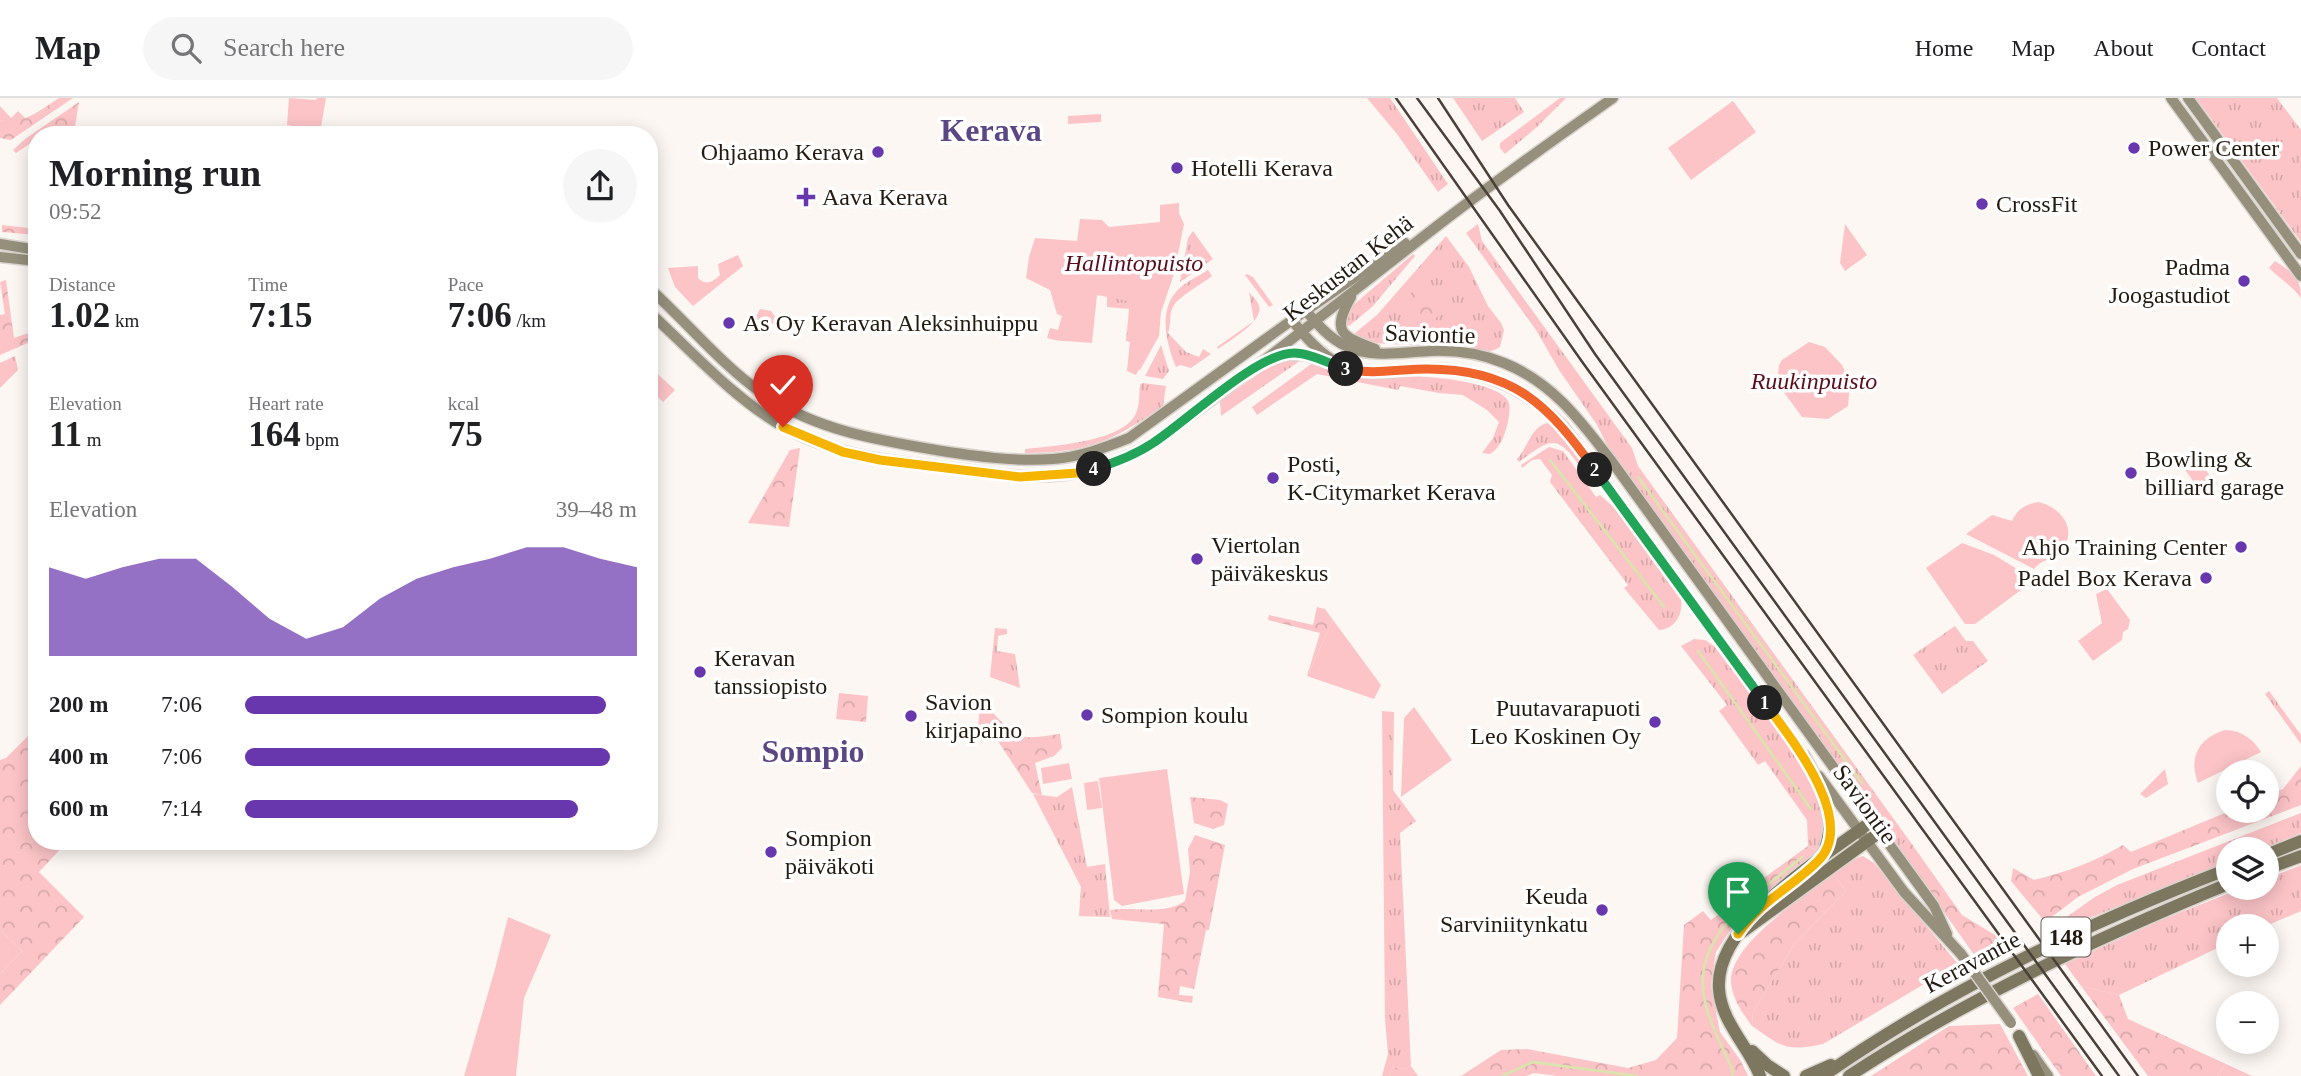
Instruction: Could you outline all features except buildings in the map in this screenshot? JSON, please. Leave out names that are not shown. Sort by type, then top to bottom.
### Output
[{"type":"main road","points":[[1529,157],[1600,98]]},
{"type":"main road","points":[[1432,229],[1613,98]]},
{"type":"main road","points":[[2171,98],[2301,276]]},
{"type":"main road","points":[[2188,98],[2301,254]]},
{"type":"main road","name":"Keskustan Kehä","points":[[658,320],[755,408],[783,427],[843,452],[880,460],[1020,477],[1077,473],[1130,456],[1175,427],[1353,293],[1432,229]]},
{"type":"main road","name":"Keskustan Kehä","points":[[658,296],[739,376],[790,411],[849,433],[883,441],[965,454],[1052,459],[1101,450],[1129,438],[1292,320],[1407,241],[1432,229]]},
{"type":"main road","points":[[0,244],[28,249]]},
{"type":"main road","points":[[0,257],[28,260]]},
{"type":"main road","points":[[1353,293],[1340,317],[1341,328],[1349,338],[1387,353]]},
{"type":"main road","name":"Saviontie","points":[[1306,311],[1326,334],[1347,347],[1369,353],[1456,352],[1490,359],[1529,375],[1564,402],[1610,459],[1934,906],[1950,939]]},
{"type":"main road","name":"Saviontie","points":[[1292,320],[1319,351],[1350,370],[1390,373],[1432,369],[1471,372],[1507,384],[1544,408],[1570,435],[1904,892],[1950,939],[2048,1076]]},
{"type":"main road","points":[[1258,364],[1290,353],[1350,370]]},
{"type":"main road","points":[[1804,756],[1819,785],[1831,823],[1830,836],[1820,860]]},
{"type":"main road","points":[[1738,934],[1863,836],[1872,821]]},
{"type":"main road","points":[[1760,1076],[1725,1012],[1719,989],[1725,956],[1750,917],[1766,902],[1820,860],[1863,836],[1880,832]]},
{"type":"main road","points":[[2279,850],[2301,841]]},
{"type":"main road","points":[[2279,864],[2301,856]]},
{"type":"main road","name":"Keravantie","points":[[1823,1076],[1952,995],[2131,907],[2216,874]]},
{"type":"main road","name":"Keravantie","points":[[1849,1076],[2010,982],[2139,921],[2216,889]]},
{"type":"main road","points":[[2020,1035],[2039,1076]]},
{"type":"main road","points":[[1742,1041],[1767,1065],[1784,1076]]},
{"type":"main road","points":[[1806,1076],[1850,1057]]},
{"type":"main road","points":[[1860,1076],[1875,1059]]},
{"type":"green space","points":[[59,98],[73,98],[11,140],[0,138],[0,120],[17,120],[38,112]]},
{"type":"green space","points":[[289,98],[326,98],[321,126],[287,125]]},
{"type":"green space","points":[[1367,98],[1390,98],[1448,184],[1438,192],[1397,134]]},
{"type":"green space","points":[[1453,98],[1515,98],[1524,112],[1482,141]]},
{"type":"green space","points":[[1560,98],[1566,98],[1505,154],[1500,143]]},
{"type":"green space","points":[[2196,98],[2277,98],[2301,130],[2301,242]]},
{"type":"green space","points":[[1733,101],[1756,132],[1691,180],[1668,148]]},
{"type":"green space","points":[[79,102],[75,126],[44,126]]},
{"type":"green space","points":[[0,106],[11,118],[18,111],[26,119],[11,123],[0,120]]},
{"type":"green space","points":[[1101,114],[1101,122],[1068,124],[1068,116]]},
{"type":"green space","points":[[28,137],[28,145],[16,153],[13,150]]},
{"type":"green space","name":"Hallintopuisto","points":[[1179,203],[1179,213],[1184,224],[1174,274],[1161,312],[1159,336],[1140,370],[1128,368],[1133,302],[1097,295],[1092,343],[1047,338],[1050,328],[1058,330],[1062,316],[1057,314],[1050,290],[1026,278],[1035,238],[1077,241],[1080,219],[1102,220],[1109,227],[1160,222],[1160,205]]},
{"type":"green space","points":[[1478,224],[1482,241],[1632,448],[1638,466],[1909,840],[1898,847],[1611,453],[1597,425],[1559,370],[1536,330],[1466,233]]},
{"type":"green space","points":[[1845,224],[1867,255],[1845,271],[1840,263]]},
{"type":"green space","points":[[2,225],[28,228],[28,234],[2,232]]},
{"type":"green space","points":[[1193,231],[1213,259],[1180,282],[1188,238]]},
{"type":"green space","points":[[1446,236],[1469,267],[1488,306],[1501,323],[1504,330],[1500,347],[1479,352],[1441,346],[1358,340],[1355,333],[1377,315]]},
{"type":"green space","points":[[1413,254],[1415,256],[1372,307],[1349,326],[1344,323],[1351,307]]},
{"type":"green space","points":[[738,255],[743,266],[693,306],[675,287],[668,268],[698,266],[698,278],[709,282],[720,275],[718,264]]},
{"type":"green space","points":[[2275,261],[2297,280],[2301,298],[2269,268]]},
{"type":"green space","points":[[1208,270],[1212,276],[1174,305],[1168,333],[1186,352],[1199,357],[1203,349],[1211,354],[1191,368],[1180,365],[1176,367],[1167,339],[1167,309],[1179,289]]},
{"type":"green space","points":[[1245,275],[1253,277],[1273,305],[1269,307]]},
{"type":"green space","points":[[6,280],[14,338],[28,333],[28,343],[0,355],[0,315],[5,314],[0,282]]},
{"type":"green space","points":[[1417,290],[1435,295],[1442,311],[1430,325],[1413,317],[1406,306],[1405,301]]},
{"type":"green space","points":[[1249,292],[1259,306],[1254,321]]},
{"type":"green space","points":[[1107,296],[1147,302],[1156,335],[1136,375],[1127,371],[1129,309],[1107,307]]},
{"type":"green space","points":[[760,309],[771,311],[776,318],[774,324],[753,322]]},
{"type":"green space","points":[[1253,322],[1245,330],[1218,349],[1217,347]]},
{"type":"green space","name":"Ruukinpuisto","points":[[1809,342],[1825,347],[1842,365],[1850,383],[1848,406],[1828,419],[1802,417],[1777,383],[1782,360]]},
{"type":"green space","points":[[1161,345],[1169,371],[1163,379],[1145,376]]},
{"type":"green space","points":[[15,356],[18,370],[0,388],[0,363]]},
{"type":"green space","points":[[1287,359],[1301,360],[1221,416],[1220,401],[1271,365]]},
{"type":"green space","points":[[1314,362],[1342,374],[1360,378],[1434,378],[1470,383],[1494,390],[1503,395],[1509,403],[1510,411],[1504,436],[1494,451],[1490,454],[1482,453],[1493,438],[1499,422],[1487,410],[1463,395],[1400,386],[1398,390],[1317,374],[1257,415],[1252,407]]},
{"type":"green space","points":[[658,374],[675,390],[663,402],[658,397]]},
{"type":"green space","points":[[1143,383],[1166,386],[1163,406],[1129,428],[1083,447],[1065,451],[1025,453],[1025,449],[1099,437],[1126,425],[1136,413],[1140,385]]},
{"type":"green space","points":[[1547,423],[1559,431],[1569,443],[1578,456],[1582,469],[1566,450],[1554,443],[1539,448],[1519,462],[1517,459],[1533,433]]},
{"type":"green space","points":[[1549,447],[1563,451],[1596,497],[1600,495],[1617,510],[1681,600],[1679,616],[1674,624],[1659,630],[1624,588],[1628,585],[1550,482],[1552,475],[1540,459],[1532,460],[1522,468],[1521,465]]},
{"type":"green space","points":[[800,448],[789,527],[748,523],[790,450]]},
{"type":"green space","points":[[2197,457],[2214,482],[2201,492],[2183,467]]},
{"type":"green space","points":[[2038,502],[2055,509],[2061,515],[2066,522],[2068,538],[2057,554],[2034,569],[1966,534],[1992,515],[2012,521],[2022,508]]},
{"type":"green space","points":[[1962,543],[1994,555],[2027,575],[2021,590],[1975,624],[1965,624],[1926,568]]},
{"type":"green space","points":[[2107,589],[2130,620],[2122,640],[2093,661],[2078,641],[2102,623],[2096,594]]},
{"type":"green space","points":[[1317,607],[1325,609],[1333,620],[1307,676],[1320,633],[1268,620],[1269,615],[1313,625]]},
{"type":"green space","points":[[1333,620],[1381,685],[1374,699],[1307,676]]},
{"type":"green space","points":[[1955,626],[1966,641],[1973,641],[1988,661],[1942,694],[1913,655]]},
{"type":"green space","points":[[995,628],[1007,629],[1007,634],[998,636],[997,651],[1015,654],[1020,688],[990,677]]},
{"type":"green space","points":[[1694,639],[1705,640],[1714,646],[1797,760],[1821,807],[1825,828],[1819,852],[1808,846],[1807,820],[1765,761],[1758,765],[1719,711],[1727,705],[1681,646]]},
{"type":"green space","points":[[2269,691],[2301,735],[2301,744],[2265,694]]},
{"type":"green space","points":[[839,693],[868,696],[866,722],[836,719]]},
{"type":"green space","points":[[983,703],[1008,728],[1020,735],[1035,737],[1060,734],[1062,748],[1054,756],[1035,763],[1042,795],[1032,793],[996,738],[977,737],[980,707]]},
{"type":"green space","points":[[1414,707],[1452,760],[1401,797],[1404,718]]},
{"type":"green space","points":[[1382,711],[1394,712],[1393,790],[1416,821],[1400,833],[1411,1066],[1406,1069],[1393,1067],[1389,1076],[1382,1076],[1388,1054],[1385,1020]]},
{"type":"green space","points":[[2225,730],[2246,736],[2261,752],[2245,760],[2216,760],[2216,774],[2198,783],[2195,757],[2202,743]]},
{"type":"green space","points":[[28,736],[28,850],[60,850],[39,872],[84,917],[0,1005],[0,974],[22,951],[0,930],[0,760],[6,758]]},
{"type":"green space","points":[[1069,763],[1072,779],[1043,784],[1041,768]]},
{"type":"green space","points":[[2301,766],[2301,805],[2279,813],[2279,791]]},
{"type":"green space","points":[[1167,769],[1184,894],[1122,906],[1114,900],[1099,778]]},
{"type":"green space","points":[[2165,769],[2168,784],[2146,798],[2140,794]]},
{"type":"green space","points":[[1098,781],[1102,808],[1087,810],[1084,783]]},
{"type":"green space","points":[[1072,787],[1087,867],[1105,864],[1110,917],[1079,916],[1081,887],[1033,794],[1057,797]]},
{"type":"green space","points":[[1190,797],[1220,800],[1228,804],[1224,825],[1213,829],[1194,823]]},
{"type":"green space","points":[[2301,813],[2301,833],[2279,842],[2279,837],[2240,837],[2279,823]]},
{"type":"green space","points":[[2216,817],[2216,823],[2254,823],[2133,869],[2078,897],[2045,922],[2011,881],[2013,868],[2034,880],[2080,866],[2123,845],[2131,852]]},
{"type":"green space","points":[[1195,835],[1225,845],[1209,930],[1206,930],[1194,989],[1180,986],[1179,995],[1193,996],[1192,1003],[1158,997],[1164,924],[1112,919],[1110,910],[1168,908],[1185,901],[1190,872],[1188,849]]},
{"type":"green space","points":[[1909,840],[1962,915],[1995,935],[2001,944],[1977,959],[1898,847]]},
{"type":"green space","points":[[1808,846],[1819,852],[1753,903],[1736,922],[1716,952],[1711,986],[1720,1032],[1741,1061],[1748,1076],[1557,1076],[1534,1073],[1526,1076],[1461,1076],[1501,1050],[1527,1049],[1628,1068],[1656,1060],[1677,1038],[1684,925],[1703,911],[1711,920],[1725,910],[1727,912],[1750,888]]},
{"type":"green space","points":[[2216,846],[2216,867],[2050,934],[2047,931],[2117,885]]},
{"type":"green space","points":[[1863,856],[1874,863],[1958,964],[1823,1044],[1801,1048],[1778,1043],[1752,1026],[1753,1012],[1795,943],[1846,891],[1833,874],[1851,860]]},
{"type":"green space","points":[[2301,865],[2301,911],[2279,920],[2279,914],[2216,914],[2216,949],[2119,995],[2081,986],[2065,964],[2216,898],[2279,900],[2279,874]]},
{"type":"green space","points":[[1833,874],[1846,891],[1795,943],[1753,1012],[1752,1026],[1733,994],[1731,982],[1734,967],[1755,937]]},
{"type":"green space","points":[[508,917],[551,935],[524,998],[516,1076],[464,1076],[495,969]]},
{"type":"green space","points":[[0,930],[22,951],[0,974]]},
{"type":"green space","points":[[2081,986],[2119,995],[2128,1019],[2226,1064],[2217,1076],[2148,1076]]},
{"type":"green space","points":[[2038,994],[2096,1076],[2061,1076],[2013,1008]]},
{"type":"green space","points":[[2000,1024],[2028,1076],[1871,1076],[1949,1026]]},
{"type":"green space","points":[[2226,1064],[2252,1076],[2217,1076]]},
{"type":"green space","points":[[1411,1066],[1418,1076],[1389,1076],[1393,1067],[1406,1069]]},
{"type":"waterway","points":[[1550,460],[1664,607]]},
{"type":"waterway","points":[[1638,477],[1862,783]]},
{"type":"waterway","points":[[1698,651],[1811,809]]},
{"type":"waterway","points":[[1732,1076],[1733,1071],[1706,1006],[1703,981],[1706,959],[1716,938],[1730,919],[1802,857]]},
{"type":"waterway","points":[[1502,1076],[1533,1062],[1637,1076]]},
{"type":"railway","points":[[1396,98],[1583,363],[2102,1076]]},
{"type":"railway","points":[[1417,98],[1500,211],[1595,354],[2119,1076]]},
{"type":"railway","points":[[1438,98],[1508,205],[2138,1076]]},
{"type":"place","name":"Power Center","points":[[2134,148]]},
{"type":"place","name":"Ohjaamo Kerava","points":[[878,152]]},
{"type":"place","name":"Hotelli Kerava","points":[[1177,168]]},
{"type":"place","name":"Aava Kerava","points":[[806,197]]},
{"type":"place","name":"CrossFit","points":[[1982,204]]},
{"type":"place","name":"Padma Joogastudiot","points":[[2244,281]]},
{"type":"place","name":"As Oy Keravan Aleksinhuippu","points":[[729,323]]},
{"type":"place","name":"Bowling & billiard garage","points":[[2131,473]]},
{"type":"place","name":"Posti, K-Citymarket Kerava","points":[[1273,478]]},
{"type":"place","name":"Ahjo Training Center","points":[[2241,547]]},
{"type":"place","name":"Viertolan päiväkeskus","points":[[1197,559]]},
{"type":"place","name":"Padel Box Kerava","points":[[2206,578]]},
{"type":"place","name":"Keravan tanssiopisto","points":[[700,672]]},
{"type":"place","name":"Sompion koulu","points":[[1087,715]]},
{"type":"place","name":"Savion kirjapaino","points":[[911,716]]},
{"type":"place","name":"Puutavarapuoti Leo Koskinen Oy","points":[[1655,722]]},
{"type":"place","name":"Sompion päiväkoti","points":[[771,852]]},
{"type":"place","name":"Keuda Sarviniitynkatu","points":[[1602,910]]},
{"type":"district","name":"Kerava","points":[[991,130]]},
{"type":"district","name":"Sompio","points":[[813,751]]},
{"type":"route","points":[[783,427],[843,452],[880,460],[1018,477],[1046,477],[1077,473],[1130,456],[1175,427],[1258,364],[1290,353],[1350,370],[1369,372],[1432,369],[1471,372],[1507,384],[1524,393],[1564,427],[1697,613],[1804,756],[1819,785],[1831,823],[1830,836],[1820,860],[1766,902],[1750,917],[1738,934]]}]
